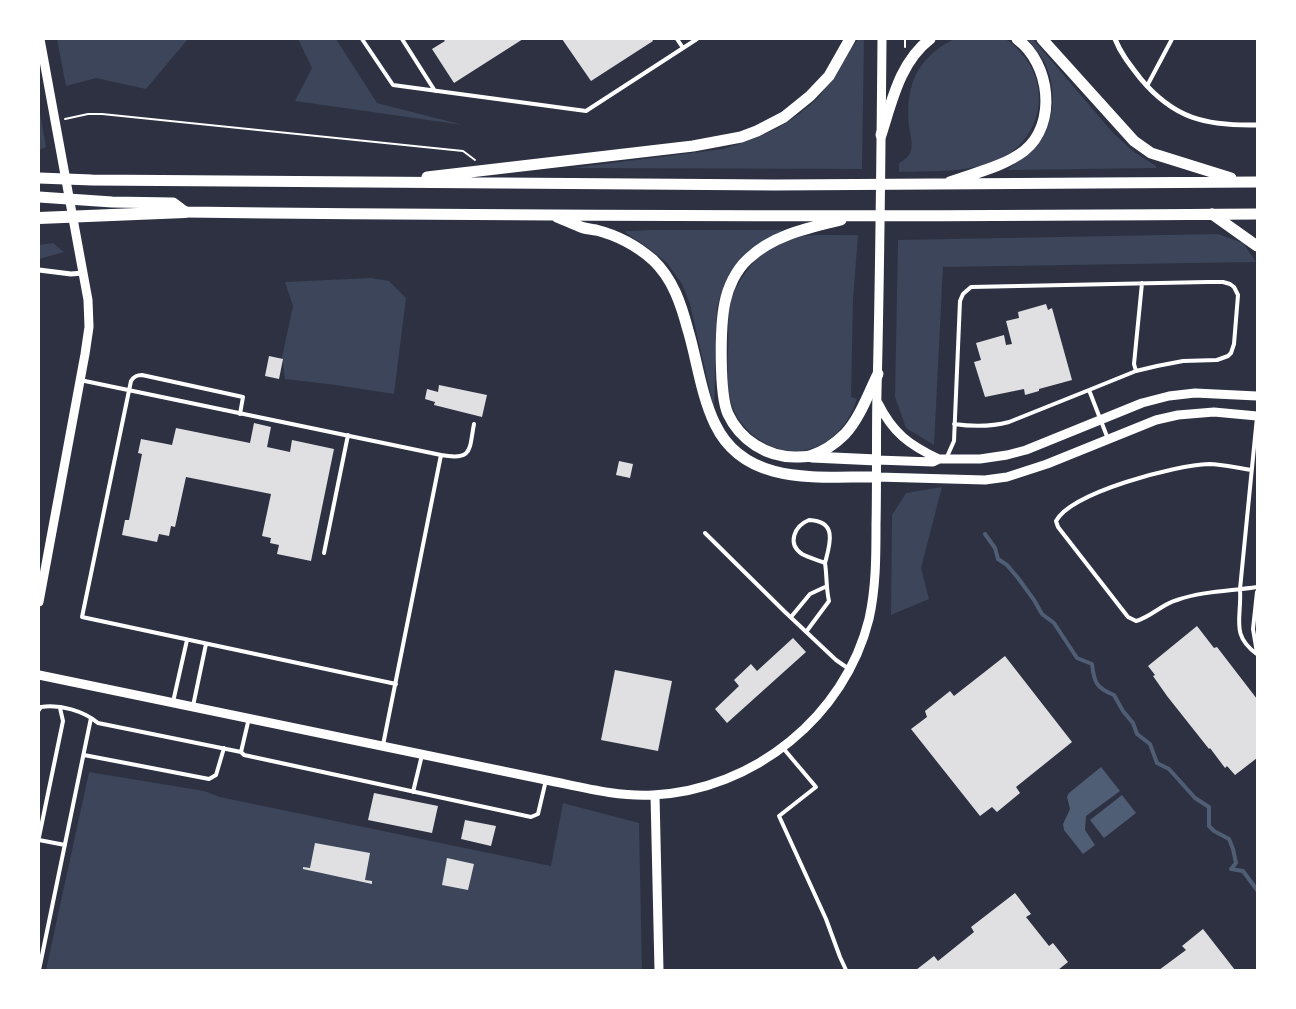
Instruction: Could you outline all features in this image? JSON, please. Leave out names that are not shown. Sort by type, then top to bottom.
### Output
[{"type":"highway","points":[[390,182],[451,173],[693,146],[723,141],[757,131],[784,117],[810,96],[828,76],[850,39]]},
{"type":"highway","points":[[881,139],[904,70],[921,46],[930,39]]},
{"type":"highway","points":[[942,185],[1006,162],[1025,150],[1034,140],[1042,124],[1046,90],[1039,66],[1028,49],[1017,39]]},
{"type":"highway","points":[[1042,39],[1134,141],[1151,152],[1244,182]]},
{"type":"highway","points":[[39,178],[765,185],[1257,182]]},
{"type":"highway","points":[[39,197],[112,202],[173,203],[185,212]]},
{"type":"highway","points":[[39,218],[185,212],[858,216],[1257,214]]},
{"type":"highway","points":[[1212,214],[1257,246]]},
{"type":"highway","points":[[553,215],[582,228],[613,236],[636,247],[668,277],[677,294],[685,318],[706,400],[715,424],[721,436],[748,462],[785,474],[877,477]]},
{"type":"highway","points":[[858,216],[794,232],[767,244],[746,260],[730,286],[724,303],[722,391],[724,404],[729,416],[745,437],[764,450],[788,457],[877,460]]},
{"type":"highway","points":[[808,457],[827,448],[852,425],[878,374]]},
{"type":"street","points":[[39,675],[422,755],[626,795],[655,796],[694,789],[718,782],[770,758],[784,748],[821,710],[849,669],[865,632],[872,604],[876,554],[882,39]]},
{"type":"street","points":[[1115,39],[1127,61],[1147,86],[1171,107],[1193,118],[1214,123],[1257,125]]},
{"type":"street","points":[[39,602],[89,327],[84,273],[41,43]]},
{"type":"street","points":[[39,270],[71,274],[84,273]]},
{"type":"street","points":[[877,460],[933,462],[942,459],[1002,457],[1026,450],[1142,403],[1169,396],[1195,393],[1257,396]]},
{"type":"street","points":[[877,401],[891,426],[899,434],[920,450],[942,459]]},
{"type":"street","points":[[877,477],[985,480],[1007,476],[1047,464],[1156,420],[1178,415],[1214,412],[1257,416]]},
{"type":"street","points":[[655,796],[658,970]]},
{"type":"lane","points":[[362,39],[393,86],[586,111],[697,39]]},
{"type":"lane","points":[[402,39],[435,91]]},
{"type":"lane","points":[[677,39],[683,48]]},
{"type":"lane","points":[[1147,86],[1172,39]]},
{"type":"lane","points":[[942,459],[954,441],[954,424],[960,301],[966,290],[977,286],[1222,282],[1234,287],[1238,295],[1234,344],[1228,356],[1218,360],[1183,361],[1136,371],[1002,424],[981,427],[954,424]]},
{"type":"lane","points":[[1136,371],[1134,364],[1142,283]]},
{"type":"lane","points":[[240,414],[243,397],[142,375],[138,375],[131,380],[82,618],[396,684]]},
{"type":"lane","points":[[80,380],[457,458],[468,452],[474,424]]},
{"type":"lane","points":[[1089,390],[1108,439]]},
{"type":"lane","points":[[1257,416],[1240,589],[1239,630],[1241,638],[1257,654]]},
{"type":"lane","points":[[324,554],[348,435]]},
{"type":"lane","points":[[383,746],[441,455]]},
{"type":"lane","points":[[1251,470],[1210,464],[1151,474],[1097,493],[1065,511],[1056,521],[1058,527],[1128,616],[1136,621],[1175,600],[1197,594],[1257,586]]},
{"type":"lane","points":[[806,632],[829,601],[825,587],[827,573],[825,563],[830,537],[828,529],[823,523],[816,520],[801,523],[796,528],[793,536],[794,544],[804,556],[825,563]]},
{"type":"lane","points":[[705,533],[806,632],[836,660],[849,669]]},
{"type":"lane","points":[[791,617],[810,594],[825,587]]},
{"type":"lane","points":[[1257,592],[1253,629],[1257,654]]},
{"type":"lane","points":[[173,702],[187,640]]},
{"type":"lane","points":[[194,706],[206,644]]},
{"type":"lane","points":[[39,710],[41,707],[48,706],[60,708],[82,713],[98,723],[224,748],[241,752],[244,755],[535,817],[538,814],[546,780]]},
{"type":"lane","points":[[60,708],[63,721],[39,838],[65,845]]},
{"type":"lane","points":[[39,970],[92,718]]},
{"type":"lane","points":[[241,752],[249,718]]},
{"type":"lane","points":[[84,755],[209,779],[216,775],[224,748]]},
{"type":"lane","points":[[784,748],[816,787],[779,816],[826,919],[846,970]]},
{"type":"lane","points":[[413,792],[422,755]]},
{"type":"path","points":[[905,39],[905,52]]},
{"type":"path","points":[[55,120],[88,114],[102,114],[464,151],[489,170]]},
{"type":"shaded area","points":[[999,38],[1011,43],[1021,53],[1030,66],[1039,94],[1038,109],[1034,123],[1027,136],[1017,148],[993,162],[967,169],[899,172],[899,163],[907,157],[911,150],[912,143],[908,111],[909,98],[916,74],[931,55],[954,39]]},
{"type":"shaded area","points":[[57,39],[188,39],[146,89],[96,78],[66,86]]},
{"type":"shaded area","points":[[298,39],[336,39],[377,103],[463,125],[295,101],[312,68]]},
{"type":"shaded area","points":[[858,39],[864,39],[862,169],[572,168],[723,149],[778,128],[819,97]]},
{"type":"shaded area","points":[[1027,39],[1033,39],[1113,133],[1134,152],[1156,166],[1156,168],[1007,170],[1037,145],[1047,129],[1052,110],[1051,80],[1048,71],[1042,58]]},
{"type":"shaded area","points":[[39,107],[46,147],[39,150]]},
{"type":"shaded area","points":[[782,230],[783,232],[769,238],[747,252],[732,270],[721,293],[717,308],[714,409],[690,304],[682,284],[667,263],[626,233],[626,231]]},
{"type":"shaded area","points":[[1218,234],[1243,243],[1256,262],[943,267],[934,445],[906,428],[895,397],[898,240]]},
{"type":"shaded area","points":[[858,235],[853,300],[851,397],[857,399],[849,418],[837,433],[823,443],[808,450],[791,451],[774,448],[758,439],[743,425],[733,409],[728,381],[729,314],[732,297],[753,263],[763,253],[776,246],[802,236]]},
{"type":"shaded area","points":[[53,243],[64,252],[39,259],[39,245]]},
{"type":"shaded area","points":[[371,278],[389,281],[406,298],[394,394],[285,379],[282,357],[293,306],[285,282]]},
{"type":"shaded area","points":[[942,487],[921,568],[929,599],[891,615],[892,515],[906,493]]},
{"type":"shaded area","points":[[1101,767],[1120,791],[1086,816],[1085,830],[1095,845],[1083,854],[1064,830],[1063,824],[1070,809],[1067,797],[1069,793]]},
{"type":"shaded area","points":[[89,772],[204,791],[220,797],[551,866],[563,803],[639,823],[642,970],[46,970]]},
{"type":"shaded area","points":[[1122,795],[1136,813],[1104,838],[1090,820]]},
{"type":"building","points":[[443,39],[523,39],[454,83],[432,49],[445,41]]},
{"type":"building","points":[[562,39],[652,39],[653,41],[591,81]]},
{"type":"building","points":[[1046,304],[1048,310],[1052,308],[1072,380],[1025,395],[1024,389],[985,397],[974,362],[981,360],[976,343],[1004,335],[1006,345],[1012,344],[1006,321],[1019,318],[1018,312]]},
{"type":"building","points":[[269,356],[283,359],[279,379],[265,376]]},
{"type":"building","points":[[439,385],[487,395],[482,417],[434,405],[435,402],[425,399],[427,389],[438,392]]},
{"type":"building","points":[[254,423],[271,427],[267,447],[290,452],[292,440],[334,449],[311,561],[277,554],[279,545],[270,543],[271,538],[262,536],[271,494],[186,477],[175,527],[171,526],[169,536],[159,534],[157,542],[122,535],[125,520],[129,520],[142,454],[138,453],[141,439],[172,445],[176,428],[250,443]]},
{"type":"building","points":[[619,461],[633,464],[630,478],[616,475]]},
{"type":"building","points":[[1197,626],[1214,648],[1217,647],[1257,699],[1257,758],[1235,775],[1227,766],[1225,768],[1209,749],[1167,696],[1148,666]]},
{"type":"building","points":[[793,638],[806,652],[727,723],[715,709],[739,686],[734,680],[751,664],[757,671]]},
{"type":"building","points":[[1005,656],[1072,742],[1016,787],[1020,793],[997,812],[992,807],[980,816],[911,729],[927,717],[925,711],[950,691],[954,696]]},
{"type":"building","points":[[615,670],[672,681],[658,751],[601,740]]},
{"type":"building","points":[[374,793],[438,806],[432,833],[368,820]]},
{"type":"building","points":[[465,820],[496,826],[491,846],[461,839]]},
{"type":"building","points":[[315,843],[370,853],[365,880],[372,881],[372,884],[303,869],[303,867],[310,868]]},
{"type":"building","points":[[447,858],[474,864],[468,890],[442,885]]},
{"type":"building","points":[[1015,893],[1031,914],[1026,917],[1049,946],[1053,943],[1068,962],[1058,970],[916,970],[934,956],[938,961],[974,932],[971,927]]},
{"type":"building","points":[[1203,929],[1235,970],[1159,970],[1186,950],[1182,946]]},
{"type":"waterway","points":[[985,534],[995,548],[998,559],[1007,565],[1018,578],[1042,614],[1054,623],[1077,658],[1092,664],[1097,684],[1103,690],[1114,695],[1123,711],[1133,723],[1137,734],[1150,744],[1157,763],[1169,769],[1195,798],[1209,807],[1209,826],[1229,839],[1233,849],[1236,863],[1231,869],[1243,871],[1257,890]]}]
